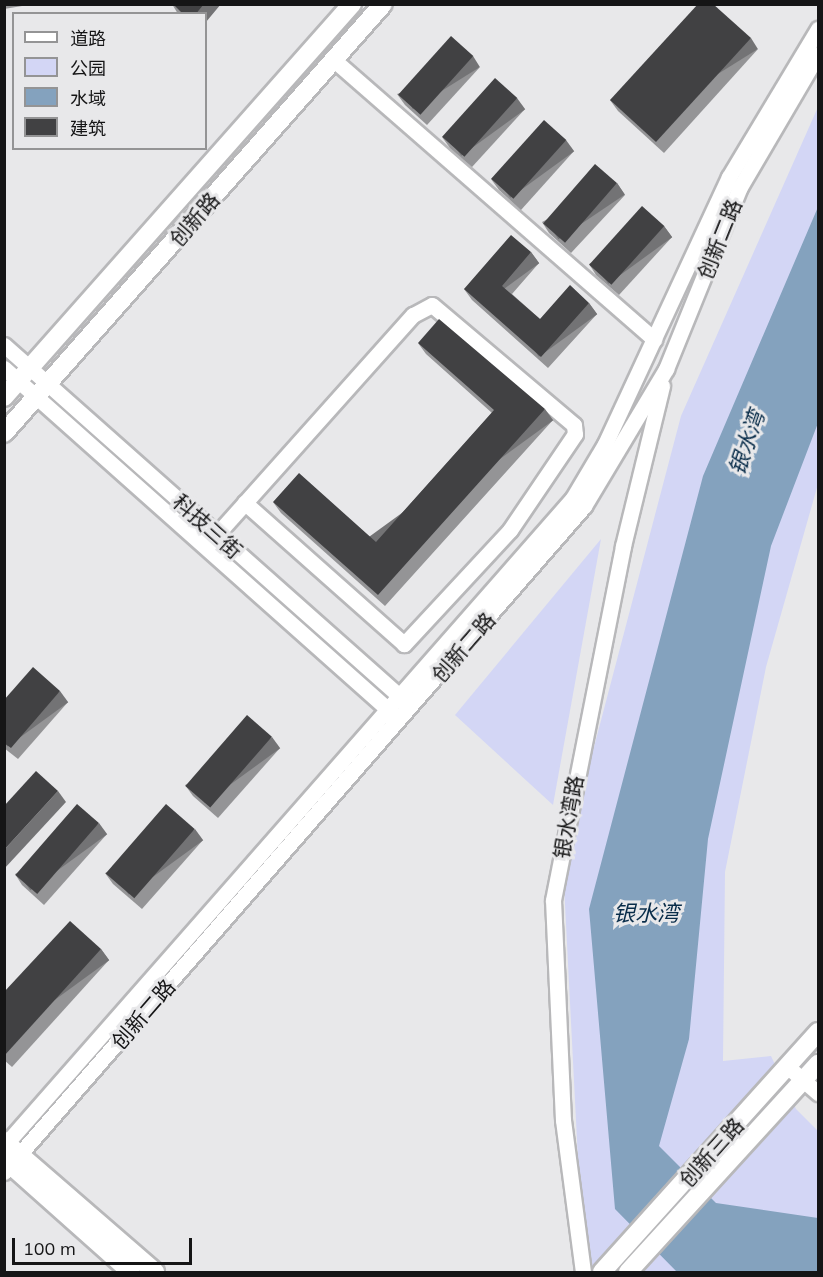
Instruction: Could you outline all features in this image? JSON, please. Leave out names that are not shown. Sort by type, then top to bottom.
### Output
[{"type":"main road","name":"创新路","points":[[4,397],[352,4]]},
{"type":"main road","name":"创新路","points":[[4,433],[383,4]]},
{"type":"main road","name":"创新三路","points":[[607,1267],[819,1032]]},
{"type":"main road","name":"创新三路","points":[[628,1272],[819,1063]]},
{"type":"main road","points":[[8,1154],[131,1272]]},
{"type":"main road","points":[[8,1154],[155,1272]]},
{"type":"street","name":"创新二路","points":[[8,1154],[399,695],[573,498],[654,339],[729,177],[819,29]]},
{"type":"street","name":"创新二路","points":[[8,1154],[412,707],[584,506],[666,369],[740,187],[819,54]]},
{"type":"street","points":[[334,60],[654,339]]},
{"type":"street","points":[[217,534],[413,315],[432,305],[574,425],[575,434],[510,530],[404,644],[245,503]]},
{"type":"street","name":"科技三街","points":[[4,345],[24,374],[400,720]]},
{"type":"street","name":"科技三街","points":[[4,368],[24,374]]},
{"type":"street","name":"银水湾路","points":[[583,1272],[563,1120],[553,900],[623,546],[666,369]]},
{"type":"street","name":"科技三街","points":[[42,390],[217,534],[412,707]]},
{"type":"street","points":[[510,530],[530,547]]},
{"type":"street","points":[[804,1049],[819,1063]]},
{"type":"street","points":[[788,1067],[819,1093]]},
{"type":"green space","points":[[818,107],[818,484],[766,667],[725,872],[723,1061],[771,1056],[796,1109],[818,1131],[818,1272],[593,1272],[583,1258],[563,865],[681,416]]},
{"type":"green space","points":[[601,539],[553,805],[455,715]]},
{"type":"water","name":"银水湾","points":[[818,207],[818,423],[771,546],[708,839],[689,1039],[659,1146],[716,1203],[818,1218],[818,1272],[677,1272],[615,1209],[589,909],[703,476]]},
{"type":"building","points":[[173,4],[204,4],[198,12],[181,12]]},
{"type":"building","points":[[698,4],[713,4],[751,38],[656,142],[610,100]]},
{"type":"building","points":[[451,36],[473,56],[420,115],[398,95]]},
{"type":"building","points":[[495,78],[517,98],[464,157],[442,137]]},
{"type":"building","points":[[544,120],[566,140],[513,199],[491,179]]},
{"type":"building","points":[[595,164],[617,183],[565,243],[543,224]]},
{"type":"building","points":[[642,206],[664,226],[611,285],[589,265]]},
{"type":"building","points":[[511,235],[531,252],[502,286],[540,319],[570,285],[589,303],[541,357],[464,289]]},
{"type":"building","points":[[439,319],[545,409],[378,595],[273,502],[299,473],[376,542],[494,410],[418,343]]},
{"type":"building","points":[[33,667],[60,691],[11,748],[4,743],[4,700]]},
{"type":"building","points":[[247,715],[272,737],[210,808],[185,786]]},
{"type":"building","points":[[36,771],[58,791],[4,850],[4,806]]},
{"type":"building","points":[[77,804],[99,823],[37,894],[15,875]]},
{"type":"building","points":[[166,804],[195,829],[134,898],[106,873]]},
{"type":"building","points":[[70,921],[101,949],[4,1056],[4,992]]}]
